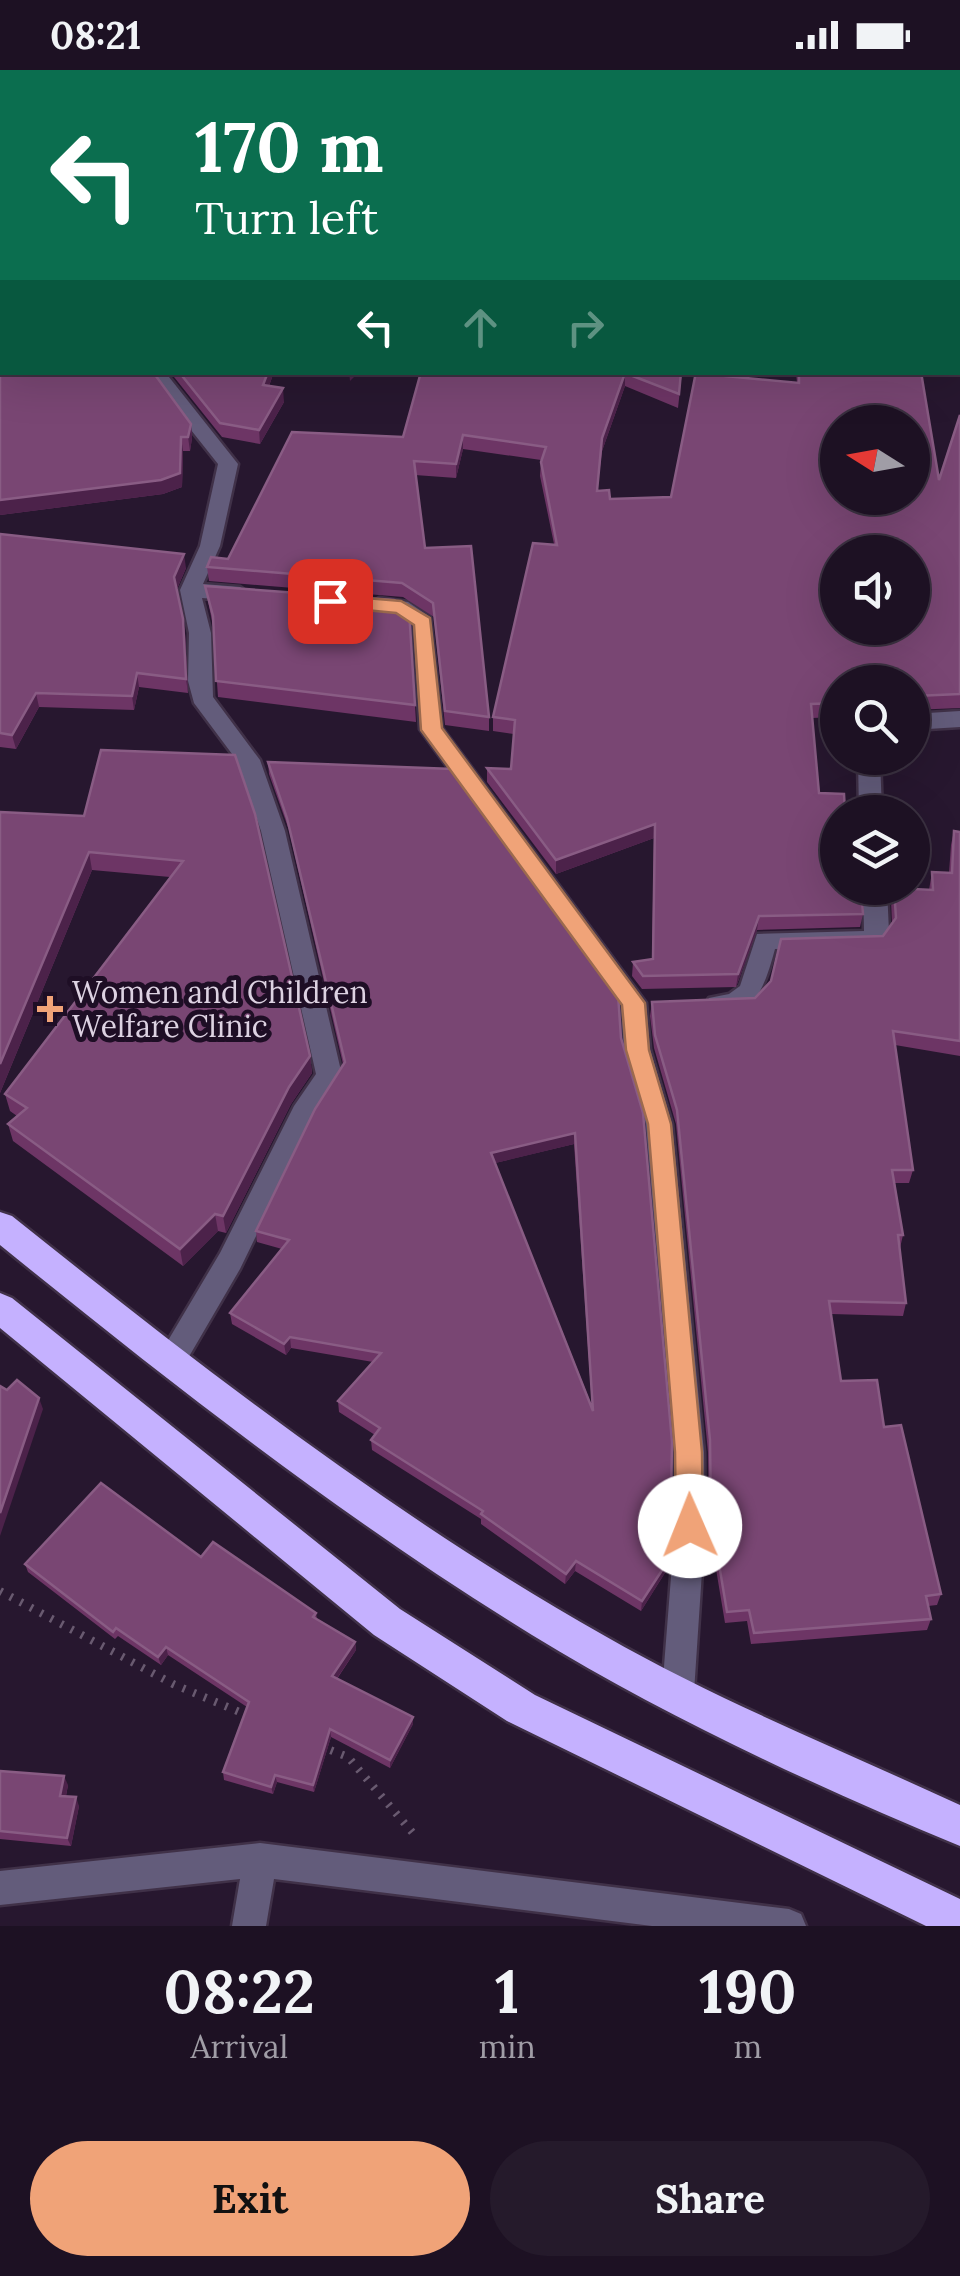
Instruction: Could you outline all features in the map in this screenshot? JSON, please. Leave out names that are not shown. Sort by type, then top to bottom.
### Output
[{"type":"highway","points":[[0,1226],[170,1364],[548,1623],[678,1692],[960,1826]]},
{"type":"highway","points":[[0,1308],[388,1622],[521,1708],[960,1921]]},
{"type":"street","points":[[157,375],[205,429],[228,464],[210,546],[190,590],[200,633],[202,698],[249,760],[274,831],[310,1006],[330,1075],[303,1113],[230,1261],[170,1364]]},
{"type":"street","points":[[190,590],[266,596]]},
{"type":"street","points":[[362,604],[401,607],[423,622],[432,730],[643,1003],[638,1050],[660,1124],[688,1452],[689,1542],[678,1692]]},
{"type":"street","points":[[930,721],[960,719]]},
{"type":"street","points":[[692,1004],[744,1002],[752,994],[766,940],[871,940],[877,932],[876,905]]},
{"type":"street","points":[[249,1926],[260,1860]]},
{"type":"street","points":[[0,1888],[260,1860],[789,1926]]},
{"type":"path","points":[[0,1591],[173,1684],[260,1720]]},
{"type":"path","points":[[313,1742],[348,1757],[456,1884]]},
{"type":"building","points":[[0,375],[155,375],[191,424],[188,437],[181,437],[180,473],[161,480],[0,500]]},
{"type":"building","points":[[181,375],[267,375],[263,385],[283,388],[259,430],[220,423]]},
{"type":"building","points":[[420,375],[624,375],[602,438],[597,491],[609,490],[610,499],[671,497],[695,375],[799,383],[799,375],[922,375],[926,405],[820,405],[820,515],[930,515],[930,426],[939,480],[960,415],[960,694],[930,695],[930,665],[820,665],[820,704],[811,704],[819,793],[844,795],[820,795],[820,905],[862,905],[863,914],[759,916],[738,974],[643,976],[633,962],[653,959],[655,824],[556,860],[487,768],[511,769],[515,720],[493,717],[533,543],[557,545],[541,462],[546,447],[463,435],[456,464],[414,461],[425,548],[471,546],[489,717],[445,711],[433,603],[402,583],[207,567],[211,557],[228,559],[292,432],[403,437]]},
{"type":"building","points":[[630,375],[681,375],[679,394]]},
{"type":"building","points":[[0,534],[184,554],[174,577],[183,619],[186,679],[137,673],[132,696],[36,693],[12,735],[0,733]]},
{"type":"building","points":[[205,586],[394,600],[409,610],[415,705],[216,681],[213,616]]},
{"type":"building","points":[[101,750],[235,755],[255,814],[310,1056],[289,1087],[223,1216],[215,1214],[180,1249],[8,1124],[27,1108],[5,1094],[183,861],[89,852],[0,1064],[0,812],[84,816]]},
{"type":"building","points":[[268,762],[453,769],[618,994],[621,1038],[643,1113],[672,1442],[670,1558],[642,1601],[576,1561],[566,1574],[481,1514],[483,1511],[371,1440],[380,1428],[338,1401],[381,1353],[290,1337],[284,1344],[230,1313],[289,1240],[256,1231],[315,1109],[345,1062],[287,818]],"holes":[[[575,1133],[593,1411],[491,1153]]]},
{"type":"building","points":[[954,831],[960,832],[960,1041],[893,1031],[913,1170],[892,1170],[903,1235],[898,1235],[906,1303],[829,1301],[841,1381],[877,1380],[884,1427],[901,1425],[941,1594],[926,1596],[931,1619],[754,1633],[749,1610],[727,1612],[711,1516],[710,1440],[677,1110],[655,1035],[652,1002],[755,998],[771,981],[781,939],[883,936],[896,918],[895,905],[930,905],[932,872],[952,873]]},
{"type":"building","points":[[17,1380],[39,1398],[0,1513],[0,1386],[7,1390]]},
{"type":"building","points":[[101,1483],[201,1557],[213,1542],[316,1613],[313,1617],[355,1642],[332,1676],[413,1717],[390,1760],[330,1729],[313,1785],[275,1775],[271,1787],[223,1772],[249,1702],[166,1647],[158,1657],[116,1628],[113,1632],[25,1564]]},
{"type":"building","points":[[0,1771],[64,1776],[60,1796],[76,1797],[67,1838],[0,1831]]},
{"type":"place","name":"Women and Children Welfare Clinic","points":[[50,1009]]},
{"type":"route","points":[[330,601],[401,607],[423,622],[432,730],[634,1003],[638,1050],[660,1124],[688,1452],[690,1526]]}]
